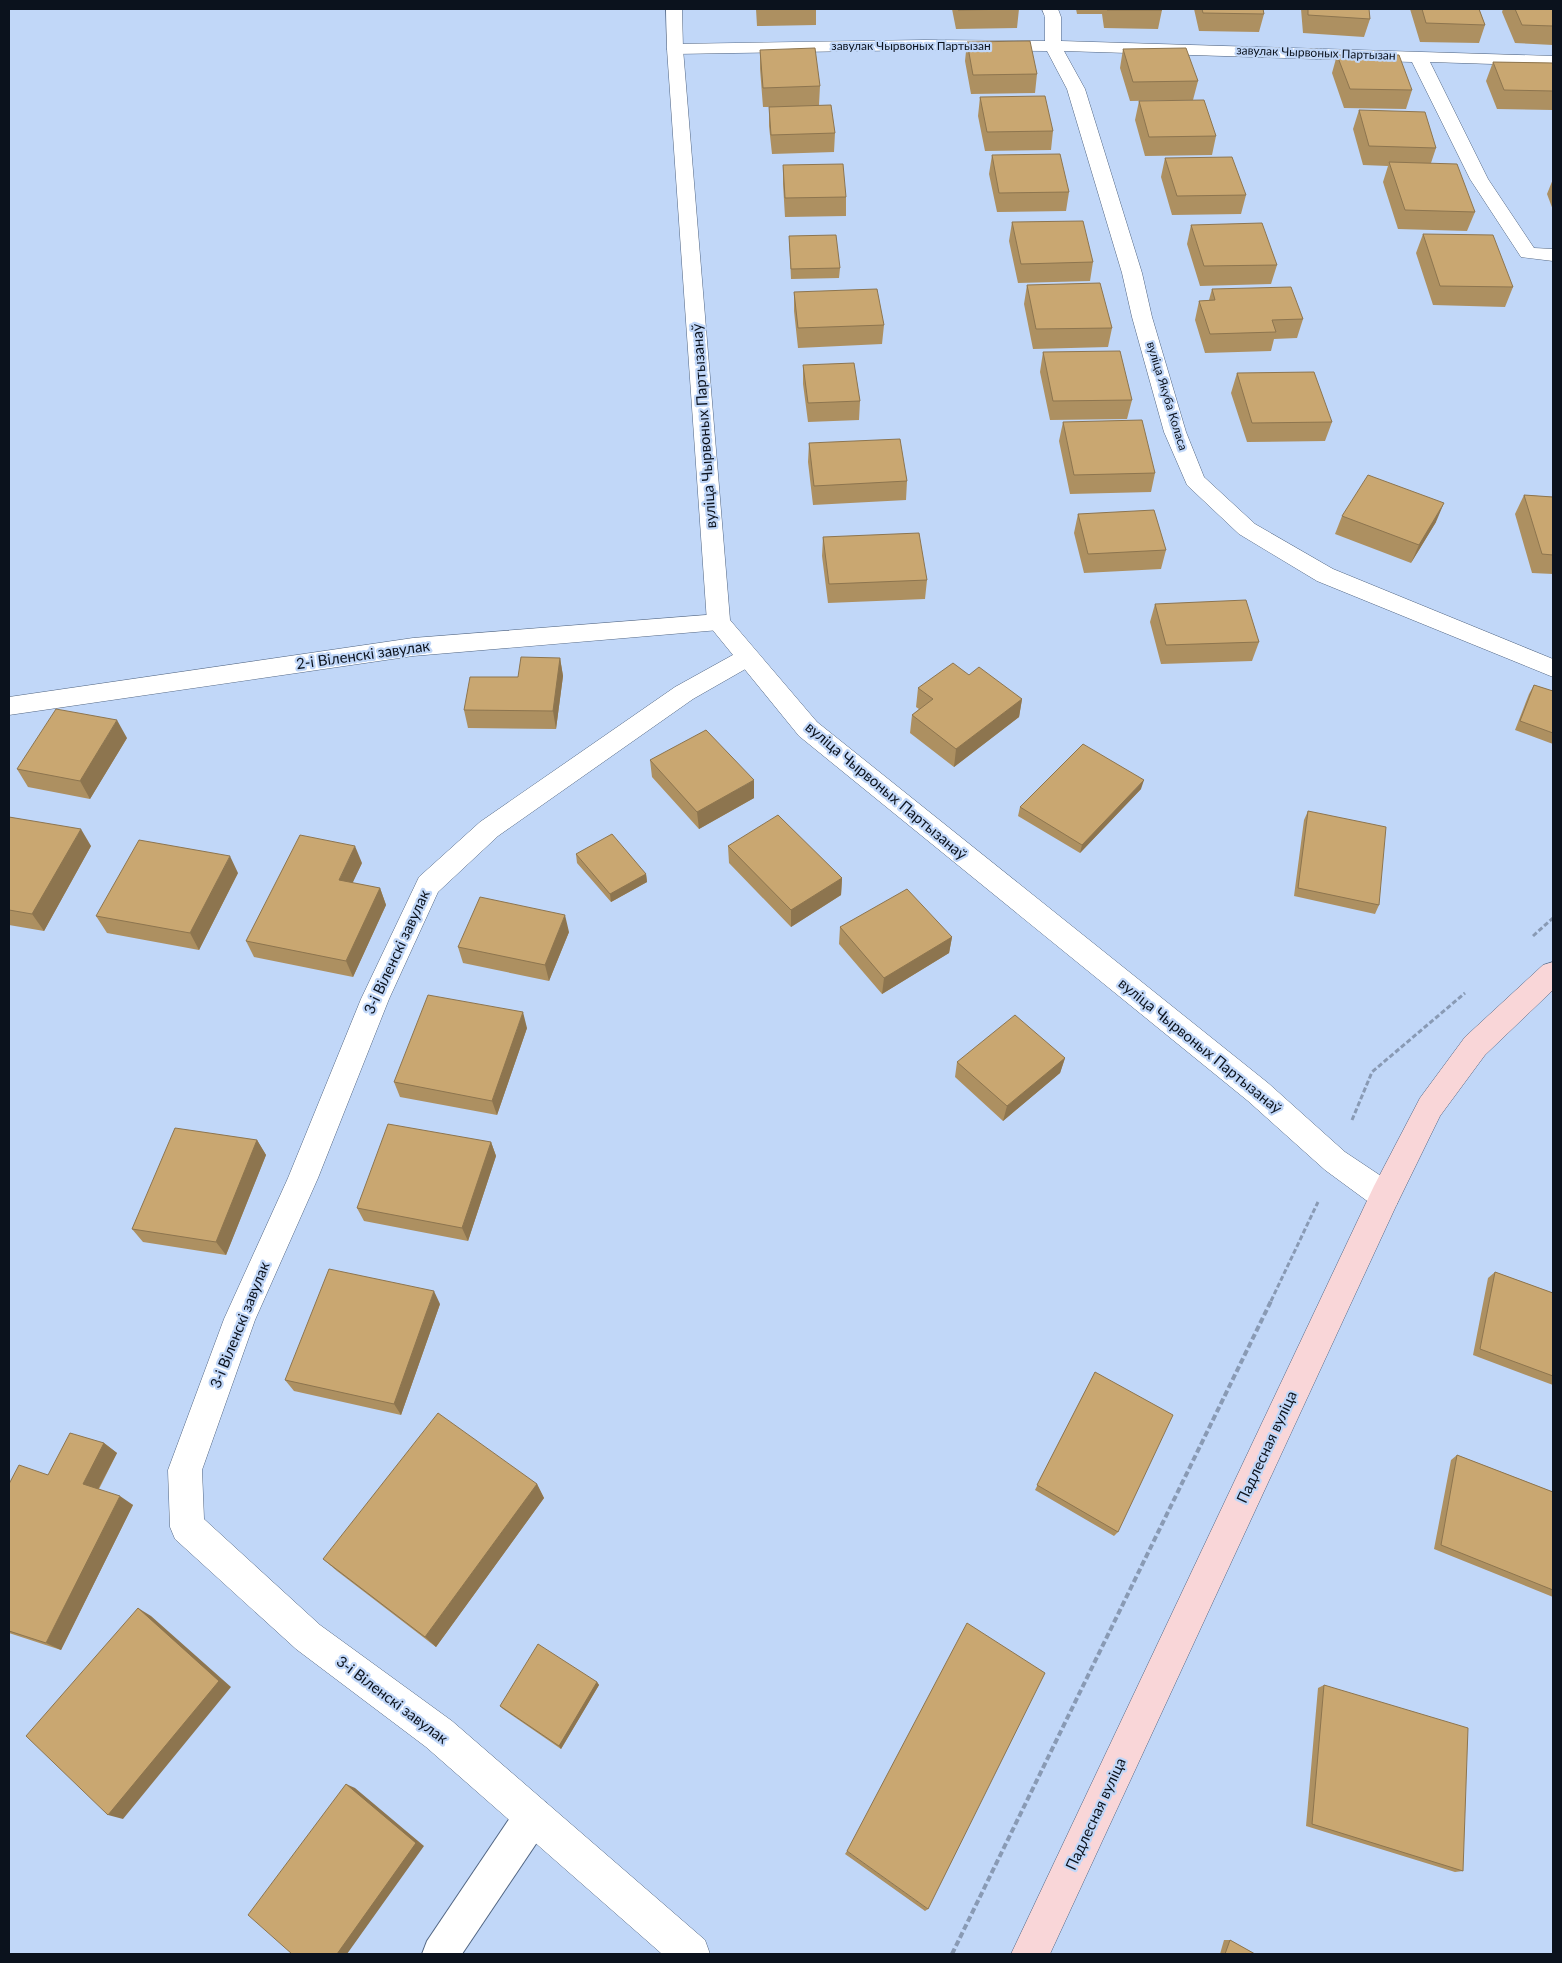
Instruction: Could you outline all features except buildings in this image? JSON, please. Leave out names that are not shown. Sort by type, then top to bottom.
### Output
[{"type":"main road","name":"Падлесная вуліца","points":[[1030,1954],[1385,1196],[1430,1107],[1475,1046],[1553,974]]},
{"type":"street","name":"вуліца Чырвоных Партызанаў","points":[[674,9],[675,49],[719,622],[808,728],[1258,1092],[1335,1161],[1385,1196]]},
{"type":"street","name":"вуліца Якуба Коласа","points":[[1050,9],[1053,17],[1053,46],[1076,88],[1132,273],[1142,317],[1175,432],[1195,480],[1247,528],[1325,575],[1553,668]]},
{"type":"street","name":"завулак Чырвоных Партызан","points":[[675,49],[924,45],[1053,46],[1553,61]]},
{"type":"street","name":"завулак Чырвоных Партызан","points":[[1418,56],[1479,179],[1528,253],[1553,255]]},
{"type":"street","name":"2-і Віленскі завулак","points":[[9,706],[414,647],[719,622]]},
{"type":"street","name":"3-і Віленскі завулак","points":[[691,1954],[439,1734],[308,1637],[187,1527],[186,1470],[240,1319],[303,1178],[375,999],[428,885],[489,830],[684,693],[748,657]]},
{"type":"lane","points":[[440,1954],[533,1816]]},
{"type":"path","points":[[1531,937],[1553,918]]},
{"type":"path","points":[[952,1954],[1301,1241],[1372,1072],[1470,989]]}]
